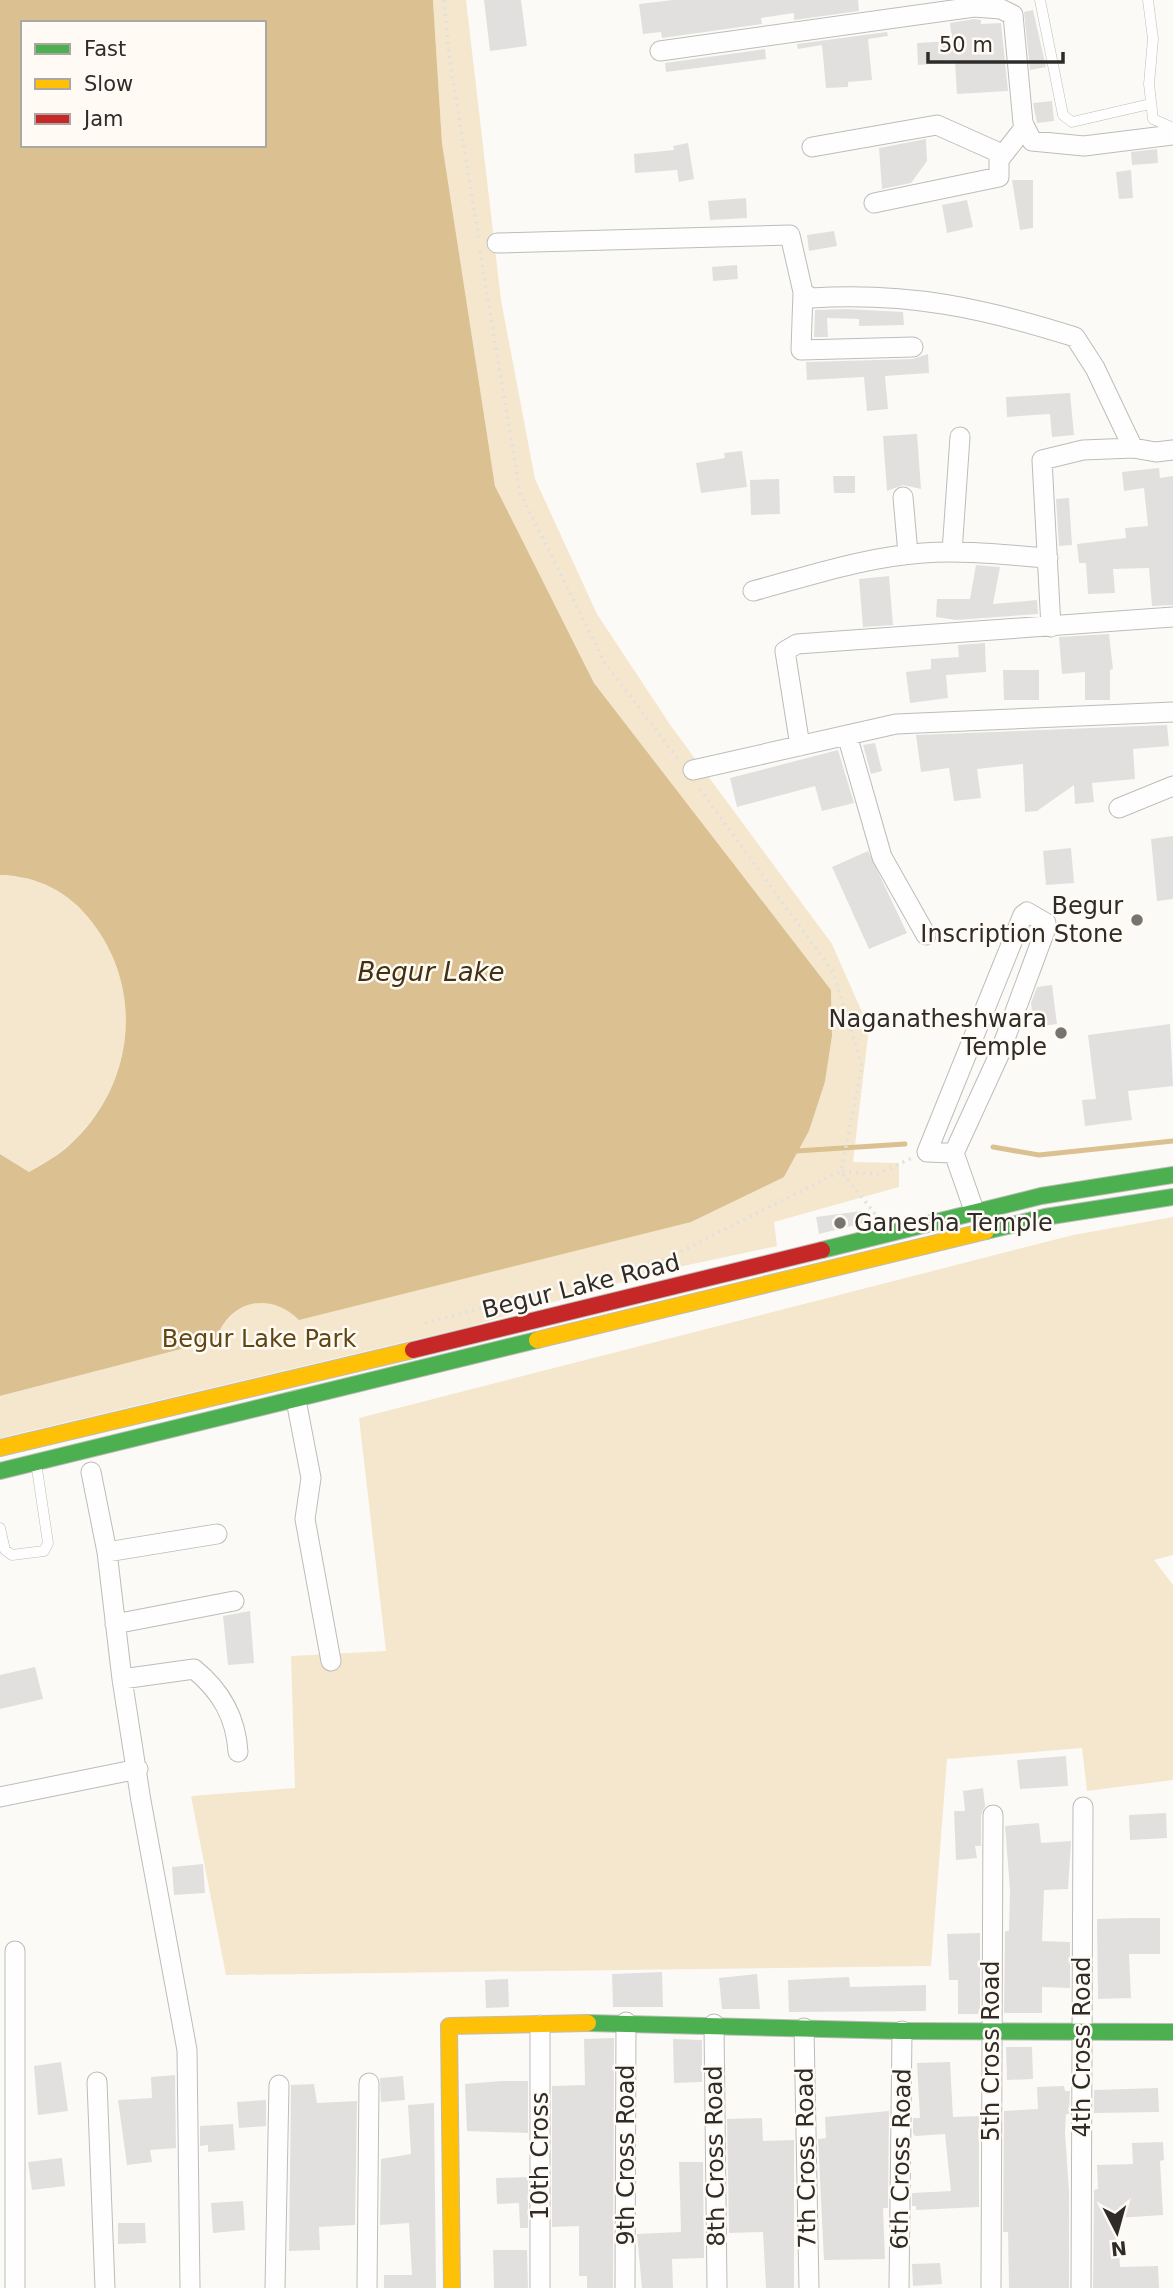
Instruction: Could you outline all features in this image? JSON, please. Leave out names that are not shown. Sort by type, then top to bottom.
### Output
[{"type":"main road","name":"Begur Lake Road","points":[[0,1448],[1041,1196],[1173,1175]]},
{"type":"main road","name":"Begur Lake Road","points":[[0,1471],[926,1249],[1045,1217],[1173,1197]]},
{"type":"main road","points":[[921,1227],[926,1249]]},
{"type":"main road","points":[[602,1304],[607,1325]]},
{"type":"main road","points":[[452,2288],[449,2026],[626,2022],[902,2031],[1173,2032]]},
{"type":"street","points":[[660,51],[974,7],[1001,9],[1013,15],[1024,128],[1032,141],[1072,145],[1173,135]]},
{"type":"street","points":[[813,146],[937,125],[1002,154]]},
{"type":"street","points":[[874,203],[999,177],[998,166],[1002,154],[1024,128]]},
{"type":"street","points":[[497,243],[790,235],[803,292],[801,351],[913,347]]},
{"type":"street","points":[[803,292],[811,298],[912,298],[952,303],[1075,337],[1095,368],[1133,448]]},
{"type":"street","points":[[952,552],[960,437]]},
{"type":"street","points":[[1051,627],[1042,460],[1083,450],[1173,450]]},
{"type":"street","points":[[903,497],[908,554]]},
{"type":"street","points":[[753,590],[854,563],[908,554],[952,552],[1048,558]]},
{"type":"street","points":[[800,746],[785,651],[797,644],[1173,617]]},
{"type":"street","points":[[691,773],[847,735],[918,722],[1173,712]]},
{"type":"street","points":[[847,735],[882,857],[926,935]]},
{"type":"street","points":[[1119,808],[1173,786]]},
{"type":"street","points":[[954,1153],[927,1152],[1023,915],[1027,912],[1046,923],[1046,928],[999,1055],[954,1153],[975,1213]]},
{"type":"street","points":[[296,1400],[312,1479],[305,1519],[331,1661]]},
{"type":"street","points":[[91,1472],[107,1552],[122,1679],[187,2050],[190,2288]]},
{"type":"street","points":[[107,1552],[217,1534]]},
{"type":"street","points":[[115,1624],[234,1601]]},
{"type":"street","points":[[122,1679],[194,1669],[227,1705],[237,1732],[238,1752]]},
{"type":"street","points":[[0,1797],[138,1769]]},
{"type":"street","name":"4th Cross Road","points":[[1081,2288],[1083,1807]]},
{"type":"street","name":"5th Cross Road","points":[[991,2288],[993,1815]]},
{"type":"street","points":[[15,1951],[15,2288]]},
{"type":"street","name":"9th Cross Road","points":[[625,2288],[626,2022]]},
{"type":"street","name":"8th Cross Road","points":[[714,2024],[716,2288]]},
{"type":"street","name":"10th Cross","points":[[540,2025],[540,2288]]},
{"type":"street","name":"7th Cross Road","points":[[804,2028],[809,2288]]},
{"type":"street","name":"6th Cross Road","points":[[899,2288],[902,2031]]},
{"type":"street","points":[[97,2082],[105,2288]]},
{"type":"street","points":[[367,2288],[369,2083]]},
{"type":"street","points":[[275,2288],[279,2085]]},
{"type":"lane","points":[[1040,0],[1063,115],[1067,120],[1072,122],[1150,104]]},
{"type":"lane","points":[[1148,0],[1153,39],[1150,104],[1153,118],[1173,128]]},
{"type":"lane","points":[[0,1528],[5,1550],[12,1555],[44,1551],[48,1543],[33,1441]]},
{"type":"path","points":[[444,0],[449,55],[520,493],[605,663],[691,773],[833,972],[862,1066],[841,1171],[891,1234]]},
{"type":"path","points":[[416,1325],[668,1258],[841,1171],[878,1174],[927,1152]]},
{"type":"green space","name":"Begur Lake Park","points":[[433,0],[466,0],[501,300],[535,479],[597,614],[671,726],[832,944],[869,1028],[853,1162],[899,1163],[899,1187],[774,1222],[777,1246],[660,1271],[468,1327],[0,1438],[0,1396],[216,1340],[229,1318],[247,1306],[269,1303],[292,1313],[784,1177],[809,1131],[825,1082],[832,1036],[831,990],[594,683],[495,486],[442,143]]},
{"type":"green space","points":[[0,875],[41,883],[65,896],[85,914],[112,952],[122,981],[126,1012],[124,1042],[117,1072],[105,1100],[87,1126],[64,1149],[29,1172],[0,1154]]},
{"type":"green space","points":[[1173,1217],[1173,1555],[1154,1560],[1173,1585],[1173,1780],[1087,1791],[1082,1748],[947,1759],[931,1966],[226,1975],[191,1796],[295,1788],[291,1656],[386,1651],[359,1418],[1073,1235]]},
{"type":"water","name":"Begur Lake","points":[[0,0],[433,0],[442,143],[495,486],[594,683],[831,990],[832,1036],[825,1082],[809,1131],[784,1177],[691,1222],[299,1320],[276,1305],[251,1304],[230,1316],[216,1340],[0,1396],[0,1154],[29,1172],[65,1149],[88,1126],[106,1099],[118,1070],[125,1040],[126,1010],[121,979],[109,950],[83,911],[52,888],[40,882],[0,875]]},
{"type":"building","points":[[484,0],[521,0],[527,46],[490,51]]},
{"type":"building","points":[[673,0],[858,0],[859,11],[794,20],[794,13],[761,18],[762,24],[662,38],[661,32],[643,34],[639,4]]},
{"type":"building","points":[[1033,10],[1046,67],[1030,70],[1024,12]]},
{"type":"building","points":[[981,20],[981,24],[1001,23],[1008,91],[957,94],[955,62],[918,65],[917,43],[952,41],[950,23]]},
{"type":"building","points":[[887,32],[888,36],[868,39],[872,80],[848,82],[848,87],[826,88],[822,45],[798,49],[797,44]]},
{"type":"building","points":[[765,49],[766,59],[666,72],[665,63]]},
{"type":"building","points":[[1052,101],[1054,121],[1037,123],[1033,103]]},
{"type":"building","points":[[926,139],[927,161],[911,183],[882,189],[879,148]]},
{"type":"building","points":[[688,143],[694,179],[679,182],[677,170],[635,173],[634,154],[674,150],[673,146]]},
{"type":"building","points":[[1157,149],[1158,163],[1132,165],[1131,152]]},
{"type":"building","points":[[1131,170],[1133,198],[1119,199],[1116,172]]},
{"type":"building","points":[[1012,180],[1033,180],[1033,228],[1020,230]]},
{"type":"building","points":[[746,198],[747,218],[710,220],[708,201]]},
{"type":"building","points":[[967,200],[973,227],[947,233],[942,205]]},
{"type":"building","points":[[834,231],[837,246],[809,251],[807,235]]},
{"type":"building","points":[[737,265],[738,279],[713,281],[712,267]]},
{"type":"building","points":[[815,310],[903,312],[904,325],[859,326],[859,319],[827,318],[828,337],[814,337]]},
{"type":"building","points":[[928,354],[929,373],[885,376],[888,409],[867,411],[864,377],[807,380],[806,362],[913,359]]},
{"type":"building","points":[[1070,393],[1074,435],[1052,437],[1050,414],[1007,417],[1006,397]]},
{"type":"building","points":[[917,434],[921,489],[903,485],[887,491],[883,436]]},
{"type":"building","points":[[742,451],[747,487],[701,493],[696,463],[725,458],[724,453]]},
{"type":"building","points":[[1159,468],[1160,478],[1173,476],[1173,605],[1152,606],[1149,568],[1113,569],[1115,593],[1088,594],[1086,563],[1079,563],[1077,544],[1126,538],[1125,528],[1148,526],[1144,488],[1124,491],[1122,472]]},
{"type":"building","points":[[833,476],[855,476],[855,493],[834,493]]},
{"type":"building","points":[[779,479],[780,514],[751,515],[750,480]]},
{"type":"building","points":[[1069,498],[1072,545],[1059,546],[1056,499]]},
{"type":"building","points":[[976,565],[1000,567],[993,604],[1037,600],[1038,614],[956,620],[936,617],[937,599],[970,599]]},
{"type":"building","points":[[889,576],[893,625],[863,627],[859,579]]},
{"type":"building","points":[[1109,634],[1113,669],[1110,670],[1110,700],[1085,700],[1085,672],[1062,674],[1059,637]]},
{"type":"building","points":[[985,643],[986,672],[946,675],[948,698],[910,703],[906,672],[931,669],[931,659],[959,657],[958,645]]},
{"type":"building","points":[[1003,670],[1039,670],[1039,700],[1004,700]]},
{"type":"building","points":[[1167,725],[1169,746],[1133,749],[1135,779],[1092,783],[1094,802],[1075,804],[1074,785],[1037,811],[1025,812],[1023,764],[977,769],[981,798],[954,801],[949,768],[921,772],[916,735]]},
{"type":"building","points":[[875,743],[882,771],[871,774],[863,745]]},
{"type":"building","points":[[838,750],[854,803],[822,811],[815,786],[737,807],[730,778]]},
{"type":"building","points":[[1173,836],[1173,899],[1157,901],[1151,839]]},
{"type":"building","points":[[1071,848],[1074,883],[1046,885],[1043,851]]},
{"type":"building","points":[[868,851],[907,933],[869,949],[832,867]]},
{"type":"building","points":[[1052,985],[1057,1024],[1034,1027],[1031,1003],[1037,987]]},
{"type":"building","points":[[1170,1024],[1173,1086],[1128,1091],[1132,1120],[1085,1126],[1082,1100],[1096,1099],[1088,1035]]},
{"type":"building","name":"Ganesha Temple","points":[[862,1211],[864,1223],[819,1234],[816,1217]]},
{"type":"building","points":[[250,1611],[254,1663],[228,1665],[223,1616]]},
{"type":"building","points":[[35,1667],[43,1699],[0,1709],[0,1675]]},
{"type":"building","points":[[1066,1756],[1068,1786],[1020,1789],[1017,1760]]},
{"type":"building","points":[[983,1788],[985,1806],[981,1815],[981,1846],[975,1846],[977,1858],[956,1860],[954,1811],[965,1811],[963,1791]]},
{"type":"building","points":[[1166,1813],[1167,1838],[1130,1840],[1129,1815]]},
{"type":"building","points":[[1039,1823],[1041,1843],[1071,1841],[1068,1889],[1044,1890],[1042,1941],[1070,1942],[1070,1988],[1042,1987],[1042,2013],[1004,2013],[1005,1931],[1009,1931],[1010,1890],[1005,1826]]},
{"type":"building","points":[[203,1864],[205,1893],[174,1895],[172,1867]]},
{"type":"building","points":[[1160,1918],[1160,1954],[1129,1954],[1131,1998],[1098,1999],[1097,1919]]},
{"type":"building","points":[[980,1933],[980,2014],[958,2014],[958,1980],[949,1980],[947,1934]]},
{"type":"building","points":[[662,1972],[663,2007],[613,2007],[612,1974]]},
{"type":"building","points":[[757,1974],[760,2009],[722,2009],[719,1978]]},
{"type":"building","points":[[849,1977],[850,1987],[926,1985],[926,2011],[789,2012],[788,1980]]},
{"type":"building","points":[[508,1979],[509,2007],[486,2008],[485,1980]]},
{"type":"building","points":[[614,2038],[613,2288],[587,2288],[587,2276],[579,2276],[579,2226],[552,2227],[552,2086],[585,2085],[584,2039]]},
{"type":"building","points":[[673,2039],[702,2040],[702,2082],[674,2083]]},
{"type":"building","points":[[1006,2047],[1032,2047],[1033,2079],[1007,2080]]},
{"type":"building","points":[[61,2062],[68,2111],[38,2115],[34,2066]]},
{"type":"building","points":[[950,2062],[953,2117],[979,2116],[979,2207],[916,2210],[916,2206],[912,2206],[912,2193],[951,2191],[945,2134],[915,2136],[913,2133],[913,2118],[920,2118],[917,2063]]},
{"type":"building","points":[[175,2075],[176,2148],[150,2150],[152,2162],[127,2165],[118,2100],[152,2098],[151,2077]]},
{"type":"building","points":[[403,2076],[405,2100],[381,2102],[380,2078]]},
{"type":"building","points":[[528,2081],[528,2133],[467,2131],[465,2084]]},
{"type":"building","points":[[314,2084],[317,2103],[357,2101],[355,2225],[319,2227],[320,2250],[289,2251],[291,2085]]},
{"type":"building","points":[[1064,2086],[1065,2091],[1070,2091],[1065,2133],[1069,2191],[1069,2288],[1009,2288],[1008,2232],[1003,2232],[1004,2111],[1038,2109],[1037,2087]]},
{"type":"building","points":[[1158,2088],[1159,2112],[1094,2113],[1094,2090]]},
{"type":"building","points":[[266,2100],[266,2126],[239,2128],[237,2102]]},
{"type":"building","points":[[434,2103],[436,2288],[384,2288],[384,2275],[412,2275],[409,2223],[380,2225],[381,2159],[411,2154],[408,2105]]},
{"type":"building","points":[[889,2111],[888,2208],[883,2208],[885,2259],[824,2260],[818,2139],[826,2138],[825,2117]]},
{"type":"building","points":[[762,2118],[763,2141],[794,2140],[794,2288],[766,2288],[763,2232],[729,2233],[727,2119]]},
{"type":"building","points":[[233,2124],[235,2150],[208,2152],[208,2145],[200,2146],[200,2126]]},
{"type":"building","points":[[1163,2142],[1164,2160],[1160,2161],[1163,2215],[1117,2218],[1120,2267],[1158,2266],[1159,2288],[1093,2288],[1094,2190],[1098,2189],[1097,2165],[1133,2164],[1132,2143]]},
{"type":"building","points":[[62,2158],[65,2186],[32,2190],[28,2162]]},
{"type":"building","points":[[679,2162],[703,2162],[704,2258],[672,2259],[673,2288],[642,2288],[637,2234],[681,2232]]},
{"type":"building","points":[[528,2177],[528,2228],[520,2228],[519,2203],[497,2204],[496,2178]]},
{"type":"building","points":[[243,2201],[245,2230],[213,2233],[211,2203]]},
{"type":"building","points":[[118,2223],[145,2223],[146,2243],[118,2244]]},
{"type":"building","points":[[493,2250],[527,2250],[528,2288],[494,2288]]},
{"type":"building","points":[[940,2263],[942,2284],[913,2286],[912,2264]]},
{"type":"waterway","points":[[993,1147],[1039,1155],[1173,1141]]},
{"type":"waterway","points":[[796,1151],[905,1144]]},
{"type":"traffic: fast","points":[[822,1250],[1041,1196],[1173,1175]]},
{"type":"traffic: fast","points":[[986,1231],[1045,1217],[1173,1197]]},
{"type":"traffic: fast","points":[[0,1471],[537,1340]]},
{"type":"traffic: fast","points":[[588,2023],[902,2031],[1173,2032]]},
{"type":"traffic: slow","points":[[537,1340],[986,1231]]},
{"type":"traffic: slow","points":[[0,1448],[413,1350]]},
{"type":"traffic: slow","points":[[452,2288],[449,2026],[588,2023]]},
{"type":"traffic: jam","points":[[413,1350],[822,1250]]},
{"type":"place","name":"Begur Inscription Stone","points":[[1137,920]]},
{"type":"place","name":"Naganatheshwara Temple","points":[[1061,1033]]},
{"type":"place","name":"Ganesha Temple","points":[[840,1223]]}]
